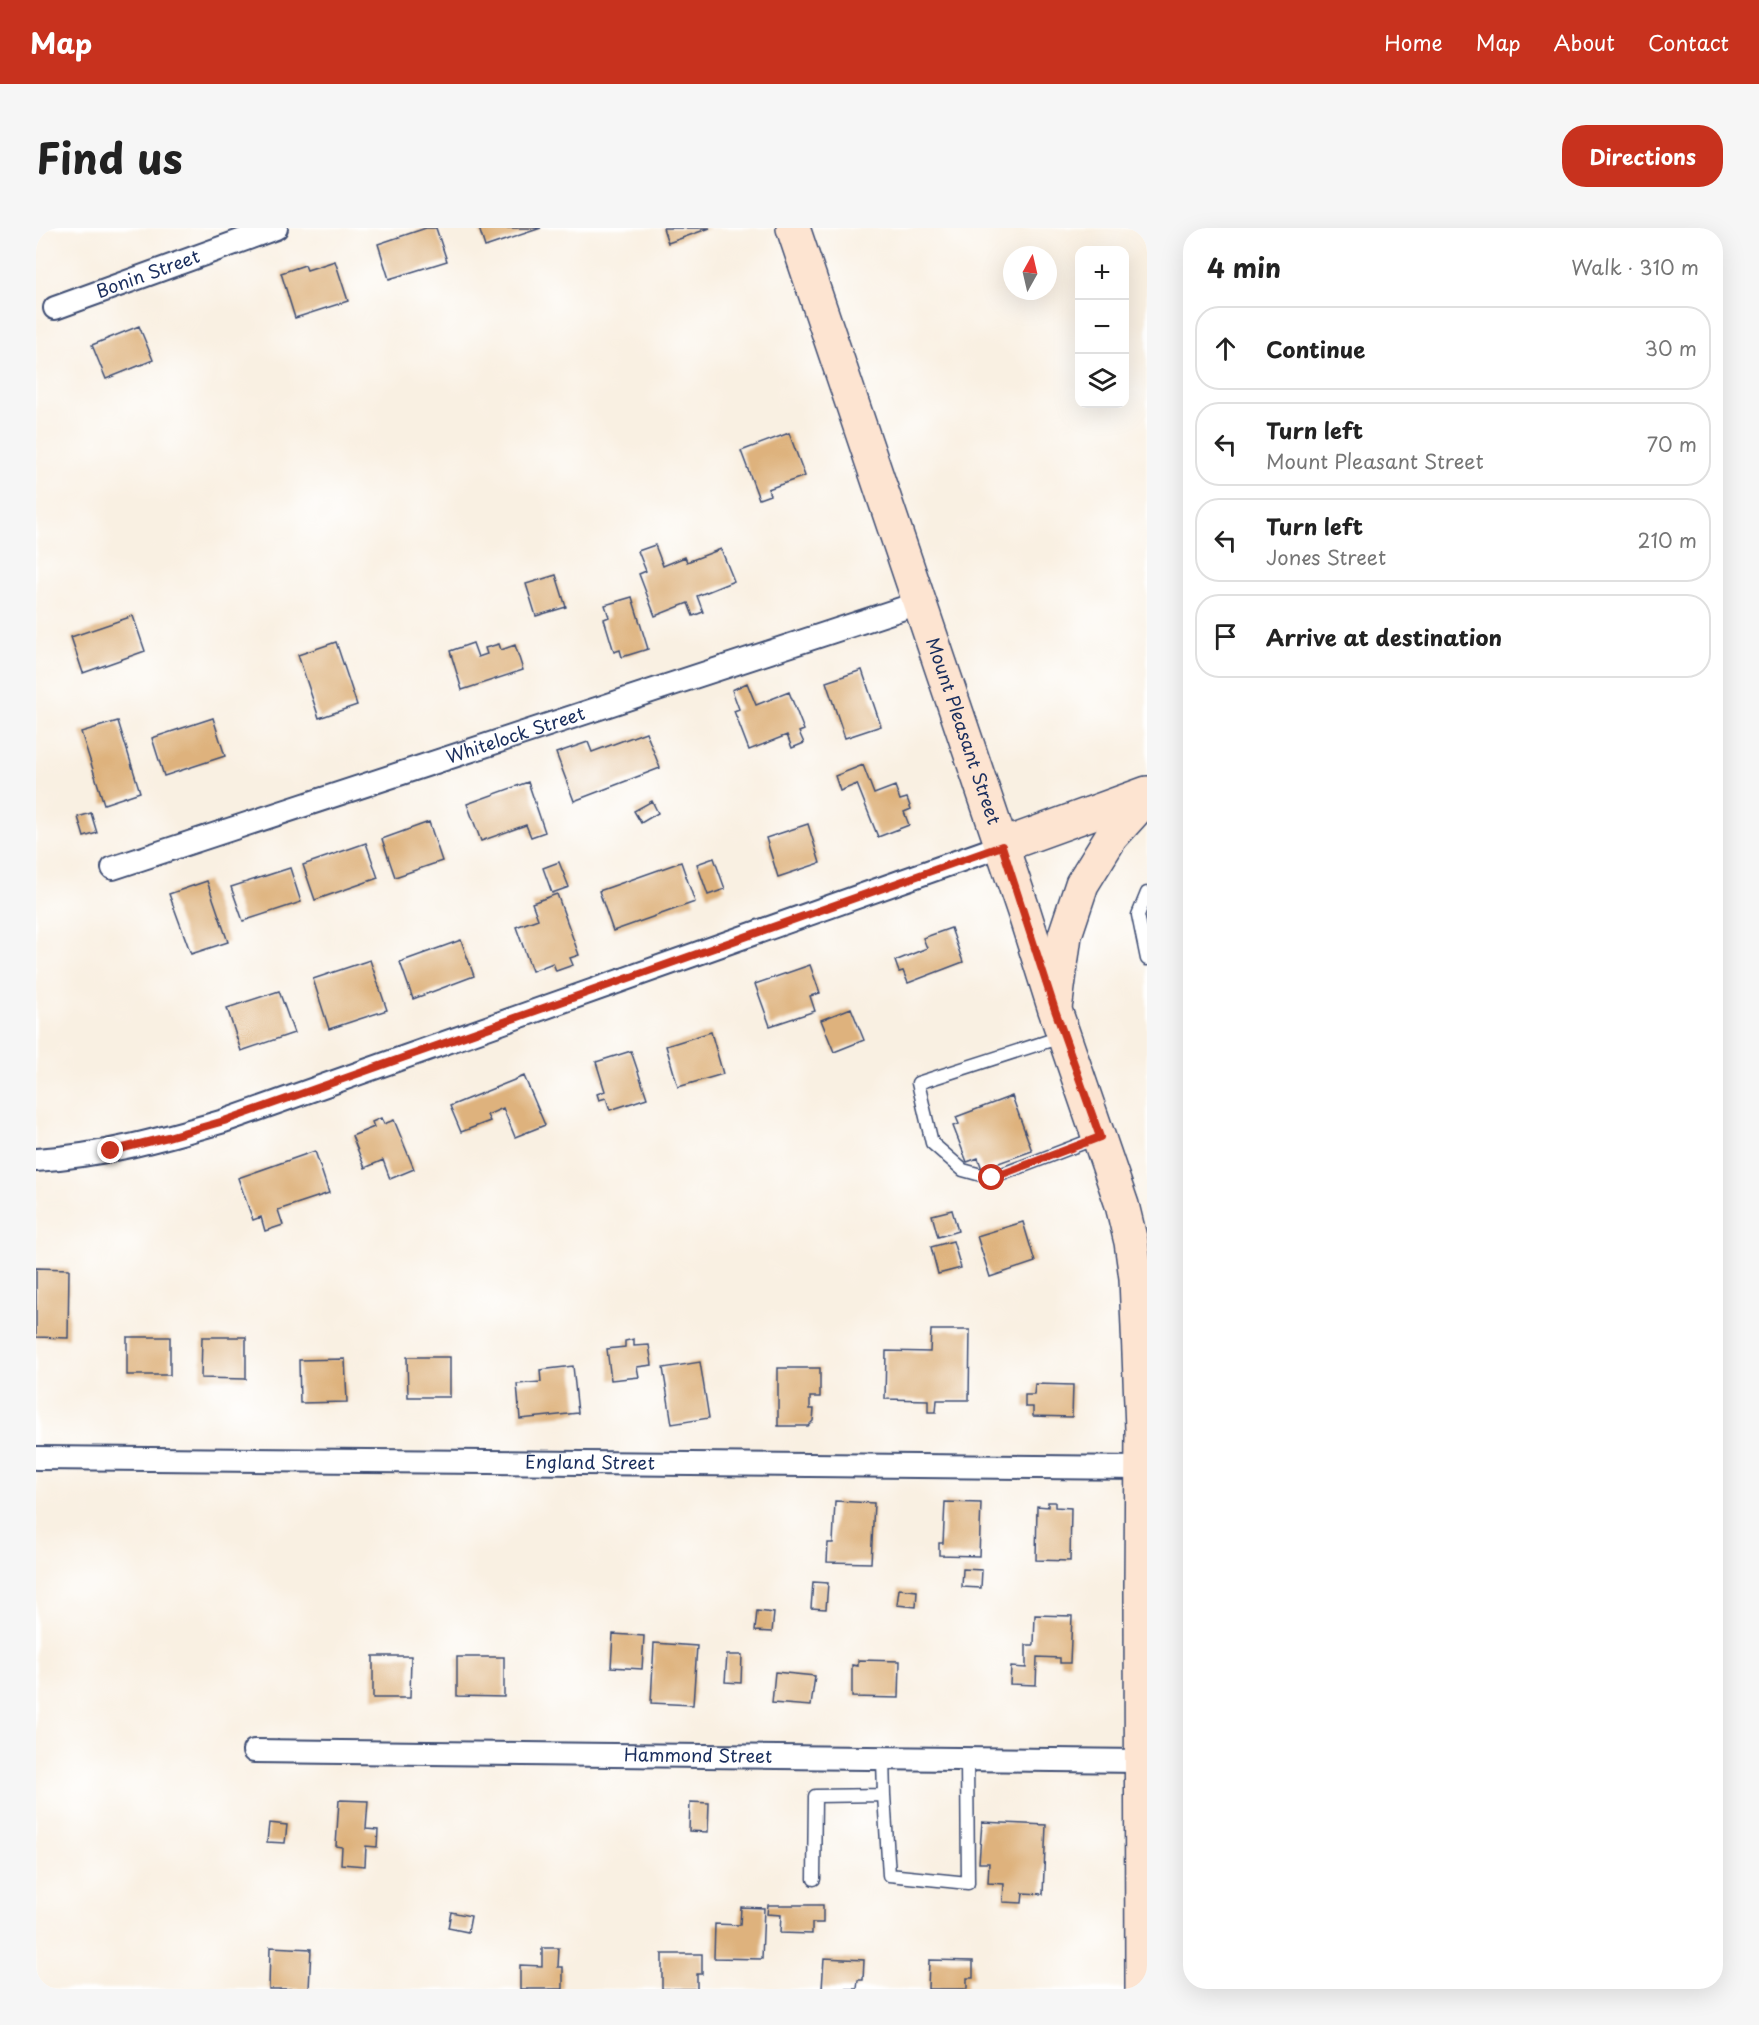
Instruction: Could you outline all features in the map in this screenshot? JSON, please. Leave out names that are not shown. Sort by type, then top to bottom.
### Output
[{"type":"main road","name":"Mount Pleasant Street","points":[[793,228],[1100,1137],[1122,1205],[1131,1242],[1143,1330],[1144,1396],[1142,1989]]},
{"type":"main road","points":[[1002,846],[1147,795]]},
{"type":"main road","points":[[1060,1023],[1065,935],[1082,884],[1111,837],[1147,795]]},
{"type":"street","name":"Bonin Street","points":[[55,308],[276,228]]},
{"type":"street","name":"Whitelock Street","points":[[113,868],[919,603]]},
{"type":"street","points":[[36,1160],[111,1151],[224,1121],[1002,846]]},
{"type":"street","name":"England Street","points":[[36,1458],[1142,1468]]},
{"type":"street","name":"Hammond Street","points":[[254,1751],[967,1759],[1143,1779]]},
{"type":"lane","points":[[1147,893],[1138,915],[1147,959]]},
{"type":"lane","points":[[1060,1023],[918,1083],[932,1143],[963,1170],[992,1178],[1100,1137]]},
{"type":"lane","points":[[883,1758],[889,1875],[968,1883],[967,1759]]},
{"type":"lane","points":[[814,1879],[815,1796],[884,1795]]},
{"type":"building","points":[[426,228],[436,228],[447,261],[389,279],[378,244]]},
{"type":"building","points":[[479,228],[541,228],[485,247]]},
{"type":"building","points":[[663,228],[710,228],[668,243]]},
{"type":"building","points":[[335,261],[348,301],[295,318],[281,273],[305,265],[307,270]]},
{"type":"building","points":[[139,326],[153,360],[106,379],[92,345]]},
{"type":"building","points":[[789,433],[805,476],[768,489],[770,495],[759,499],[741,451]]},
{"type":"building","points":[[655,545],[663,566],[685,557],[687,562],[721,549],[734,581],[697,596],[703,612],[693,616],[688,603],[655,616],[639,574],[646,571],[638,551]]},
{"type":"building","points":[[556,575],[566,607],[536,616],[526,584]]},
{"type":"building","points":[[632,597],[648,649],[622,657],[620,650],[614,652],[604,619],[609,617],[605,605]]},
{"type":"building","points":[[133,616],[145,651],[83,673],[71,637]]},
{"type":"building","points":[[336,642],[357,705],[319,718],[298,655]]},
{"type":"building","points":[[473,643],[478,657],[487,654],[485,648],[499,644],[501,650],[515,645],[523,670],[462,690],[450,651]]},
{"type":"building","points":[[862,670],[881,726],[845,738],[826,682]]},
{"type":"building","points":[[747,683],[756,705],[789,692],[804,730],[799,732],[804,743],[792,748],[787,735],[749,750],[734,711],[739,709],[732,690]]},
{"type":"building","points":[[213,718],[225,756],[164,776],[152,738]]},
{"type":"building","points":[[118,721],[140,792],[104,804],[81,732]]},
{"type":"building","points":[[646,732],[660,768],[574,801],[556,753],[588,742],[592,752]]},
{"type":"building","points":[[863,765],[874,794],[895,786],[900,800],[907,798],[911,809],[904,812],[909,825],[878,837],[857,784],[840,791],[835,776]]},
{"type":"building","points":[[528,782],[545,832],[531,837],[526,825],[481,841],[467,804]]},
{"type":"building","points":[[652,801],[658,813],[641,823],[634,811]]},
{"type":"building","points":[[91,813],[97,833],[84,837],[78,817]]},
{"type":"building","points":[[429,822],[442,861],[395,877],[382,839]]},
{"type":"building","points":[[808,824],[820,863],[778,877],[766,838]]},
{"type":"building","points":[[366,843],[378,878],[315,900],[303,865]]},
{"type":"building","points":[[714,858],[725,889],[708,895],[697,864]]},
{"type":"building","points":[[559,862],[569,887],[552,893],[543,868]]},
{"type":"building","points":[[681,862],[695,902],[613,931],[599,891]]},
{"type":"building","points":[[290,868],[301,902],[243,921],[231,887]]},
{"type":"building","points":[[207,881],[228,942],[191,954],[169,894]]},
{"type":"building","points":[[557,894],[579,955],[570,958],[573,965],[556,971],[553,963],[532,971],[516,927],[538,919],[532,903]]},
{"type":"building","points":[[951,928],[963,962],[908,983],[903,971],[899,972],[895,961],[927,948],[923,938]]},
{"type":"building","points":[[461,940],[474,976],[413,999],[400,962]]},
{"type":"building","points":[[370,960],[387,1010],[329,1029],[313,979]]},
{"type":"building","points":[[810,965],[820,993],[810,996],[815,1011],[770,1026],[755,984]]},
{"type":"building","points":[[279,991],[294,1033],[241,1051],[227,1008]]},
{"type":"building","points":[[851,1008],[864,1040],[834,1052],[821,1020]]},
{"type":"building","points":[[711,1032],[723,1074],[678,1087],[666,1046]]},
{"type":"building","points":[[631,1051],[647,1098],[610,1110],[606,1098],[599,1100],[597,1094],[605,1091],[596,1062]]},
{"type":"building","points":[[524,1076],[545,1125],[515,1137],[503,1108],[487,1115],[490,1121],[461,1132],[450,1106]]},
{"type":"building","points":[[1012,1096],[1032,1151],[982,1169],[978,1158],[967,1162],[953,1126],[959,1124],[956,1117]]},
{"type":"building","points":[[381,1118],[384,1124],[394,1120],[414,1169],[390,1179],[383,1160],[365,1168],[352,1136],[374,1127],[372,1122]]},
{"type":"building","points":[[315,1151],[329,1193],[278,1210],[283,1225],[265,1231],[261,1217],[253,1220],[238,1178]]},
{"type":"building","points":[[952,1210],[958,1231],[938,1237],[932,1215]]},
{"type":"building","points":[[1023,1222],[1035,1262],[990,1277],[977,1236]]},
{"type":"building","points":[[953,1241],[961,1268],[938,1274],[931,1247]]},
{"type":"building","points":[[36,1268],[69,1269],[68,1338],[36,1337]]},
{"type":"building","points":[[931,1330],[970,1330],[969,1400],[937,1400],[936,1412],[928,1412],[928,1400],[885,1399],[886,1351],[930,1352]]},
{"type":"building","points":[[127,1337],[170,1337],[170,1375],[127,1375]]},
{"type":"building","points":[[202,1337],[246,1337],[246,1379],[201,1378]]},
{"type":"building","points":[[634,1339],[634,1346],[649,1345],[652,1365],[637,1367],[639,1377],[611,1380],[607,1349],[625,1347],[625,1341]]},
{"type":"building","points":[[407,1357],[450,1357],[450,1397],[408,1397]]},
{"type":"building","points":[[345,1359],[347,1402],[300,1403],[299,1360]]},
{"type":"building","points":[[700,1362],[709,1418],[672,1424],[663,1368]]},
{"type":"building","points":[[573,1366],[578,1413],[520,1419],[517,1384],[541,1382],[540,1370]]},
{"type":"building","points":[[778,1368],[820,1368],[820,1397],[810,1397],[810,1409],[814,1409],[813,1421],[808,1426],[778,1426]]},
{"type":"building","points":[[1035,1384],[1073,1385],[1072,1417],[1033,1416],[1033,1407],[1025,1407],[1025,1395],[1034,1395]]},
{"type":"building","points":[[835,1501],[874,1503],[871,1563],[827,1562],[828,1543],[833,1543]]},
{"type":"building","points":[[945,1502],[981,1503],[979,1556],[939,1555],[939,1543],[943,1543]]},
{"type":"building","points":[[1048,1502],[1055,1502],[1055,1507],[1071,1508],[1070,1561],[1036,1560],[1037,1506],[1048,1507]]},
{"type":"building","points":[[963,1569],[982,1570],[981,1588],[962,1587]]},
{"type":"building","points":[[813,1582],[828,1583],[826,1609],[811,1608]]},
{"type":"building","points":[[899,1589],[917,1591],[916,1607],[897,1605]]},
{"type":"building","points":[[757,1611],[774,1613],[772,1632],[755,1631]]},
{"type":"building","points":[[1035,1615],[1072,1616],[1070,1663],[1060,1663],[1060,1658],[1037,1657],[1036,1685],[1010,1684],[1011,1667],[1026,1668],[1026,1645],[1034,1645]]},
{"type":"building","points":[[613,1634],[644,1636],[642,1669],[611,1667]]},
{"type":"building","points":[[654,1643],[697,1646],[693,1705],[651,1703]]},
{"type":"building","points":[[727,1655],[742,1655],[741,1683],[725,1682]]},
{"type":"building","points":[[373,1656],[411,1656],[410,1698],[373,1698]]},
{"type":"building","points":[[457,1657],[504,1657],[504,1697],[457,1696]]},
{"type":"building","points":[[858,1660],[900,1661],[899,1698],[852,1697],[852,1665],[858,1666]]},
{"type":"building","points":[[775,1672],[815,1676],[811,1706],[772,1703]]},
{"type":"building","points":[[339,1800],[368,1801],[366,1829],[378,1830],[377,1847],[366,1846],[365,1866],[341,1864],[342,1847],[336,1846]]},
{"type":"building","points":[[690,1802],[709,1803],[708,1832],[689,1831]]},
{"type":"building","points":[[982,1822],[1046,1825],[1043,1894],[1023,1893],[1022,1903],[1003,1902],[1004,1884],[988,1883],[989,1863],[979,1863]]},
{"type":"building","points":[[269,1823],[287,1825],[285,1843],[267,1842]]},
{"type":"building","points":[[768,1905],[823,1905],[823,1923],[812,1923],[812,1934],[780,1933],[781,1915],[767,1914]]},
{"type":"building","points":[[741,1907],[764,1908],[762,1959],[714,1958],[715,1924],[740,1925]]},
{"type":"building","points":[[451,1912],[471,1916],[468,1932],[448,1928]]},
{"type":"building","points":[[270,1947],[311,1949],[309,1989],[269,1989]]},
{"type":"building","points":[[542,1948],[559,1948],[558,1967],[563,1967],[563,1989],[520,1989],[520,1965],[542,1966]]},
{"type":"building","points":[[662,1954],[702,1954],[702,1974],[697,1974],[697,1989],[662,1989]]},
{"type":"building","points":[[824,1958],[864,1960],[863,1980],[858,1980],[857,1989],[822,1989]]},
{"type":"building","points":[[929,1960],[973,1961],[973,1978],[967,1978],[967,1989],[928,1989]]},
{"type":"route","points":[[111,1151],[224,1121],[1002,846],[1055,1010],[1100,1137],[992,1178]]}]
